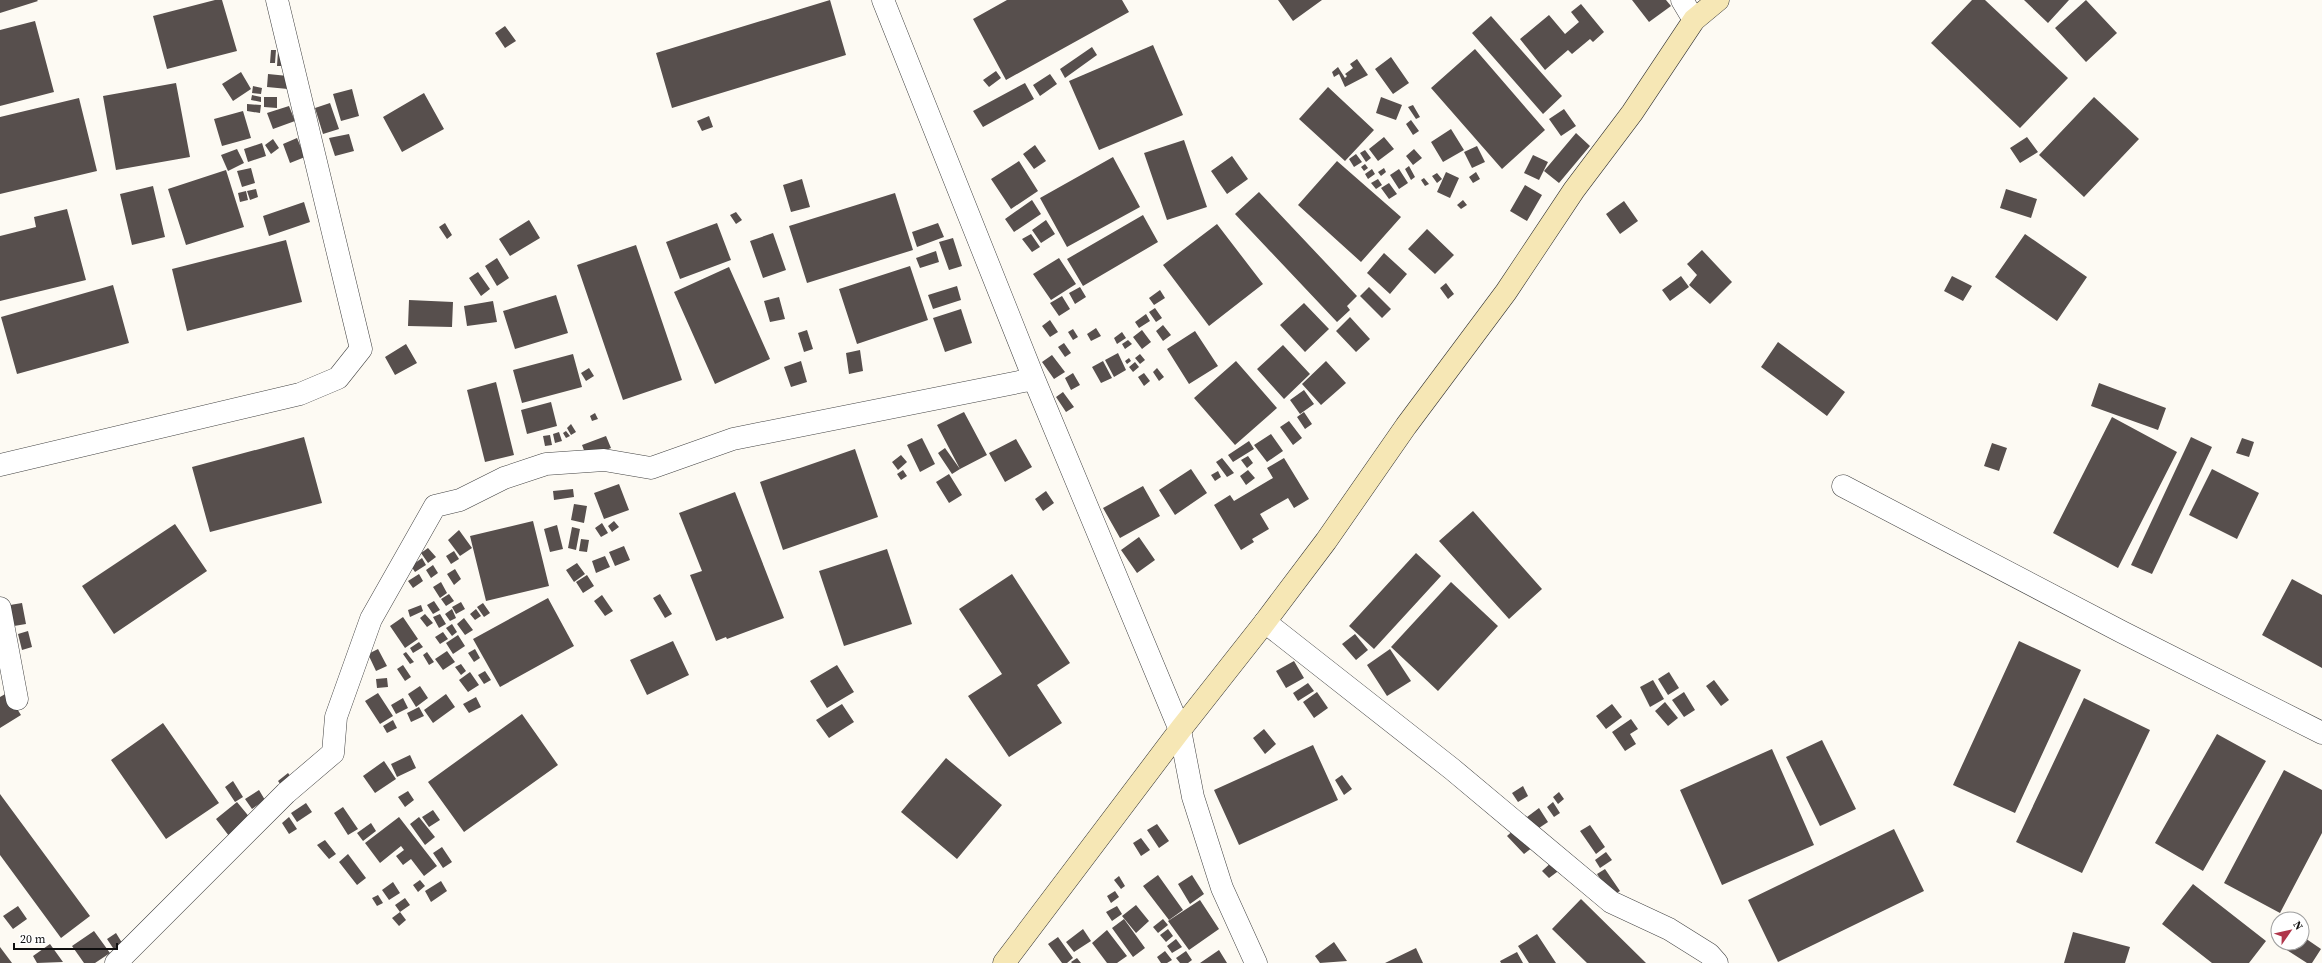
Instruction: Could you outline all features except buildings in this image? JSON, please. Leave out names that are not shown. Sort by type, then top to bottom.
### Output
[{"type":"street","points":[[0,465],[300,394],[338,378],[361,349],[277,0]]},
{"type":"street","points":[[883,0],[1034,379],[1180,730],[1193,797],[1222,888],[1256,963]]},
{"type":"street","points":[[1682,0],[1694,20]]},
{"type":"street","points":[[1004,963],[1180,730],[1266,622],[1326,541],[1406,426],[1506,292],[1574,190],[1632,113],[1694,20],[1718,0]]},
{"type":"street","points":[[116,963],[286,793],[332,753],[336,717],[371,619],[435,506],[460,500],[504,478],[546,464],[604,460],[651,468],[733,439],[1034,379]]},
{"type":"street","points":[[1843,486],[2122,632],[2322,733]]},
{"type":"street","points":[[0,608],[17,699]]},
{"type":"street","points":[[1266,622],[1452,768],[1610,902],[1669,929],[1709,954],[1717,963]]}]
